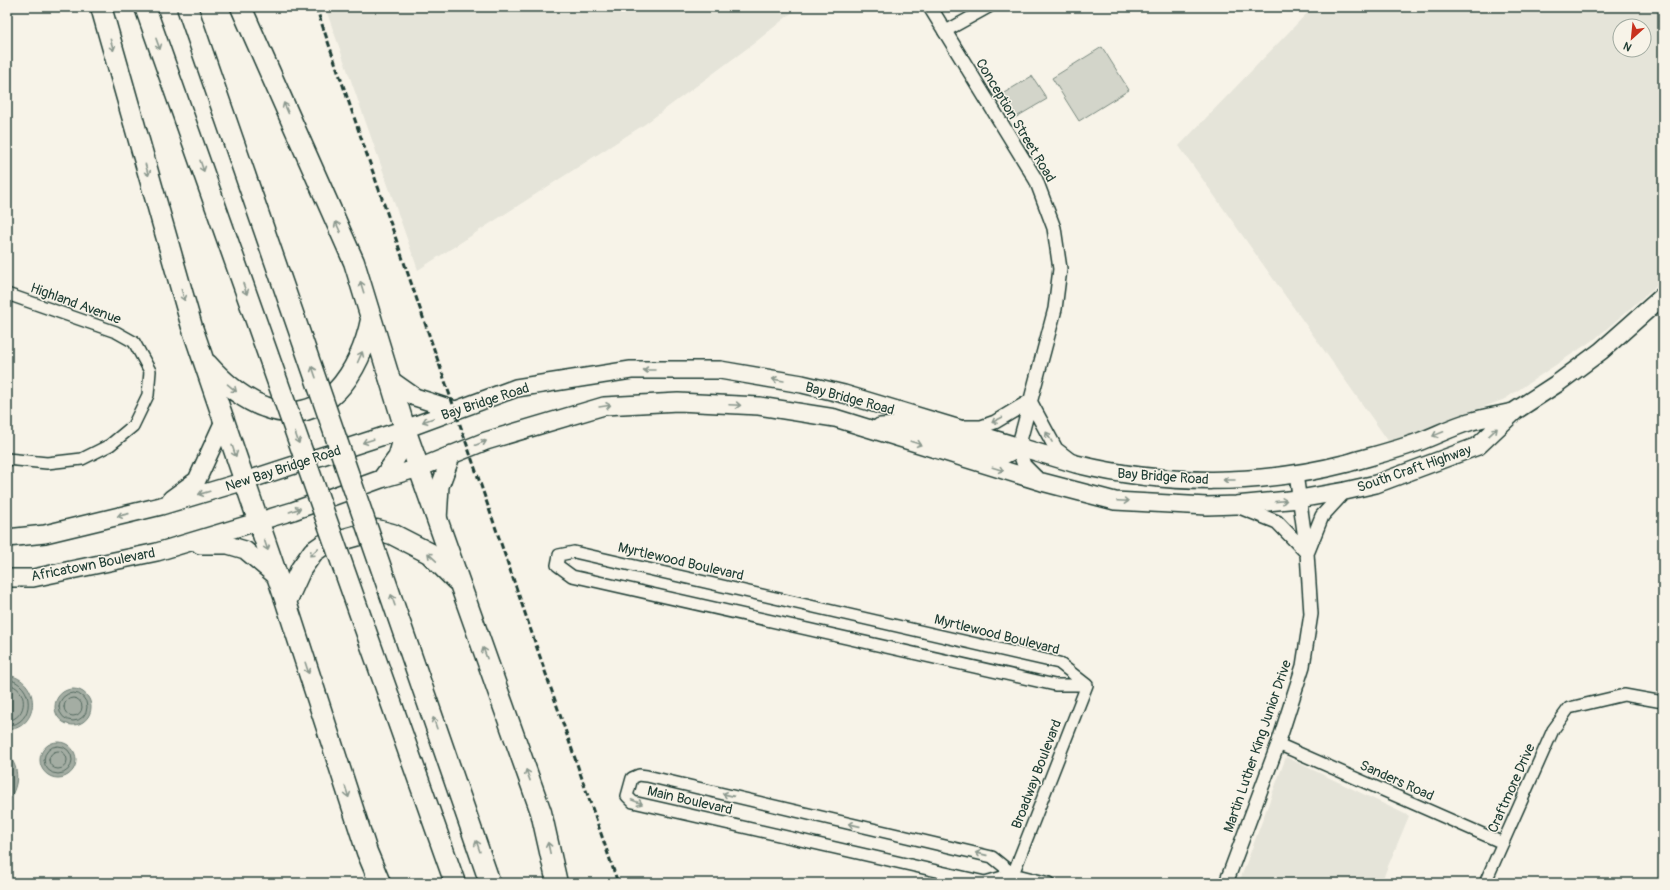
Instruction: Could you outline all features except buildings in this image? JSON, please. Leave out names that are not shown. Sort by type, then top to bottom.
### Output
[{"type":"highway","points":[[102,7],[192,328],[286,602],[367,852],[380,883]]},
{"type":"highway","points":[[145,7],[455,883]]},
{"type":"highway","points":[[187,7],[490,883]]},
{"type":"highway","points":[[242,7],[354,262],[388,378],[405,429],[541,812],[557,883]]},
{"type":"highway","points":[[204,361],[233,390],[244,397],[265,407],[281,411],[302,411],[316,406],[329,398],[352,374],[364,346],[371,317]]},
{"type":"highway","points":[[286,602],[300,569],[314,552],[323,545],[377,530],[392,534],[429,553],[460,584]]},
{"type":"main road","name":"South Craft Highway","points":[[1300,499],[1376,484],[1478,446],[1515,411],[1558,383],[1601,351],[1663,296]]},
{"type":"main road","name":"Bay Bridge Road","points":[[405,429],[516,388],[631,370],[720,370],[802,384],[844,394],[1018,448],[1104,471],[1175,480],[1243,480],[1296,474]]},
{"type":"main road","points":[[388,378],[416,397],[455,410]]},
{"type":"main road","name":"Bay Bridge Road","points":[[178,546],[293,511],[381,479],[419,468],[486,441],[604,406],[678,402],[759,406],[835,418],[1042,482],[1115,501],[1207,506],[1300,499]]},
{"type":"main road","name":"South Craft Highway","points":[[1296,474],[1348,463],[1420,441],[1468,423],[1515,411]]},
{"type":"main road","points":[[7,538],[45,534],[161,506],[197,480],[224,421]]},
{"type":"main road","points":[[867,428],[899,426],[1002,456],[1018,448]]},
{"type":"main road","points":[[381,479],[397,457],[405,429]]},
{"type":"main road","name":"New Bay Bridge Road","points":[[161,506],[245,481],[405,429]]},
{"type":"main road","points":[[438,524],[440,486],[452,454]]},
{"type":"main road","points":[[178,546],[228,544],[245,550],[277,577]]},
{"type":"main road","name":"Africatown Boulevard","points":[[7,578],[32,578],[157,552],[178,546]]},
{"type":"street","name":"Conception Street Road","points":[[930,7],[1036,180],[1054,228],[1060,269],[1055,309],[1018,448]]},
{"type":"street","points":[[944,32],[989,7]]},
{"type":"street","name":"Highland Avenue","points":[[7,294],[116,332],[134,342],[150,371],[148,396],[134,426],[110,445],[82,459],[47,463],[7,459]]},
{"type":"street","points":[[948,426],[981,427],[995,422],[1030,401],[1056,449],[1076,464]]},
{"type":"street","points":[[1018,448],[1024,465],[1042,482]]},
{"type":"street","name":"Martin Luther King Junior Drive","points":[[1226,883],[1278,744],[1303,666],[1311,614],[1307,553],[1296,474]]},
{"type":"street","points":[[1236,505],[1277,522],[1307,553],[1322,516],[1345,491]]},
{"type":"street","name":"Myrtlewood Boulevard","points":[[574,552],[1059,663],[1087,685],[1055,685],[572,576],[557,565],[559,555],[574,552]]},
{"type":"street","name":"Broadway Boulevard","points":[[1005,883],[1014,879],[1087,685]]},
{"type":"street","name":"Craftmore Drive","points":[[1486,883],[1553,730],[1569,708],[1624,695],[1663,702]]},
{"type":"street","name":"Sanders Road","points":[[1278,744],[1503,843]]},
{"type":"street","name":"Main Boulevard","points":[[1014,879],[992,857],[647,776],[639,775],[632,778],[627,796],[633,802],[985,882],[1014,879],[1049,883]]},
{"type":"shaded area","points":[[325,7],[799,7],[753,44],[645,124],[418,270]]},
{"type":"shaded area","points":[[1313,7],[1663,7],[1663,280],[1596,338],[1505,399],[1389,442],[1179,146]]},
{"type":"shaded area","points":[[1102,47],[1129,90],[1079,121],[1052,78]]},
{"type":"shaded area","points":[[1032,76],[1047,99],[1013,119],[999,96]]},
{"type":"shaded area","points":[[1286,757],[1409,816],[1381,883],[1239,883]]},
{"type":"water","points":[[7,675],[18,678],[26,685],[31,694],[32,703],[31,713],[26,721],[18,727],[7,730]]},
{"type":"water","points":[[77,689],[86,694],[90,700],[90,714],[86,720],[77,725],[69,725],[60,720],[56,714],[55,703],[60,694],[66,690]]},
{"type":"water","points":[[62,742],[71,747],[75,753],[75,767],[71,773],[62,778],[54,778],[45,773],[41,767],[40,756],[45,747],[51,743]]},
{"type":"water","points":[[7,754],[15,765],[17,778],[14,790],[7,802]]},
{"type":"railway","points":[[316,7],[618,883]]}]
